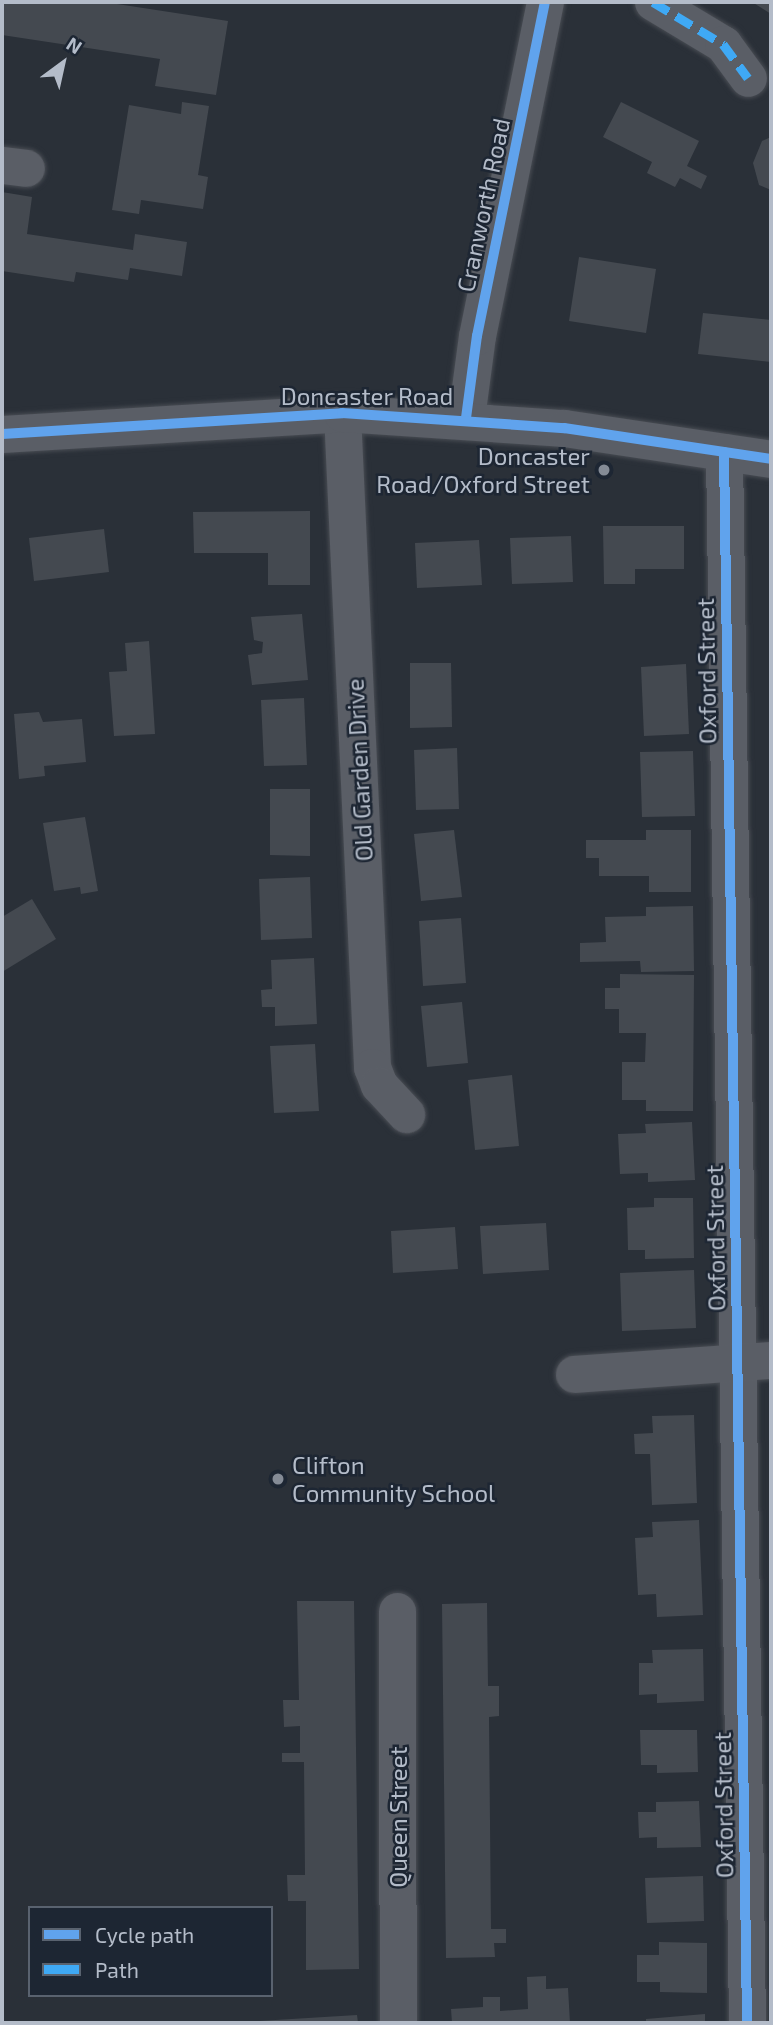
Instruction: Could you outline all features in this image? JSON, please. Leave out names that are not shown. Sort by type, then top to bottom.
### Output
[{"type":"street","name":"Cranworth Road","points":[[466,418],[477,336],[545,2]]},
{"type":"street","points":[[653,2],[723,44],[736,56],[748,78]]},
{"type":"street","name":"Doncaster Road","points":[[2,434],[342,413],[466,418],[771,459]]},
{"type":"street","name":"Old Garden Drive","points":[[342,413],[372,1067],[379,1085],[406,1114]]},
{"type":"street","name":"Oxford Street","points":[[724,452],[754,1361],[747,2023]]},
{"type":"street","points":[[574,1374],[754,1361]]},
{"type":"street","name":"Queen Street","points":[[397,1611],[398,2023]]},
{"type":"building","points":[[2,2],[104,2],[228,21],[216,95],[155,86],[160,59],[2,35]]},
{"type":"building","points":[[752,2],[771,2],[771,14]]},
{"type":"building","points":[[182,102],[209,106],[198,175],[208,177],[203,209],[141,200],[139,214],[112,210],[129,105],[181,114]]},
{"type":"building","points":[[621,102],[699,141],[687,166],[707,176],[701,189],[680,178],[675,187],[647,173],[652,162],[603,137]]},
{"type":"building","points":[[771,137],[771,190],[759,185],[753,163],[762,141]]},
{"type":"building","points":[[2,192],[32,197],[27,234],[133,250],[135,234],[187,242],[182,276],[130,268],[128,280],[76,272],[74,282],[2,271]]},
{"type":"building","points":[[579,257],[656,269],[646,333],[569,321]]},
{"type":"building","points":[[703,313],[771,320],[771,362],[698,354]]},
{"type":"building","points":[[310,511],[310,585],[268,585],[268,553],[194,553],[193,512]]},
{"type":"building","points":[[603,526],[684,526],[684,569],[635,569],[635,584],[604,584]]},
{"type":"building","points":[[104,529],[109,572],[34,581],[29,538]]},
{"type":"building","points":[[571,536],[573,582],[512,584],[510,538]]},
{"type":"building","points":[[479,540],[482,585],[417,588],[415,543]]},
{"type":"building","points":[[302,614],[308,680],[252,685],[248,655],[262,653],[263,642],[254,640],[251,617]]},
{"type":"building","points":[[149,641],[155,734],[114,736],[109,672],[127,671],[125,643]]},
{"type":"building","points":[[410,663],[451,663],[452,727],[410,728]]},
{"type":"building","points":[[686,664],[689,734],[644,736],[641,667]]},
{"type":"building","points":[[304,698],[307,765],[264,766],[261,700]]},
{"type":"building","points":[[39,712],[43,722],[82,719],[86,762],[44,766],[45,776],[19,779],[14,714]]},
{"type":"building","points":[[457,748],[459,809],[416,810],[414,750]]},
{"type":"building","points":[[693,751],[695,816],[642,817],[640,752]]},
{"type":"building","points":[[270,789],[310,789],[310,856],[270,855]]},
{"type":"building","points":[[85,817],[98,891],[81,894],[80,887],[54,891],[43,823]]},
{"type":"building","points":[[454,830],[462,897],[421,901],[414,834]]},
{"type":"building","points":[[646,830],[691,830],[691,892],[649,892],[649,876],[599,876],[599,858],[586,858],[586,840],[646,840]]},
{"type":"building","points":[[310,877],[312,938],[261,940],[259,879]]},
{"type":"building","points":[[32,899],[56,939],[2,972],[2,917]]},
{"type":"building","points":[[693,906],[694,971],[641,972],[640,961],[580,962],[580,943],[606,942],[605,917],[646,916],[646,907]]},
{"type":"building","points":[[461,918],[466,983],[423,986],[419,921]]},
{"type":"building","points":[[314,958],[317,1024],[275,1026],[275,1007],[262,1007],[261,990],[272,989],[271,960]]},
{"type":"building","points":[[620,974],[694,975],[693,1111],[646,1111],[646,1100],[622,1100],[622,1062],[645,1062],[646,1033],[619,1033],[619,1009],[605,1009],[605,988],[620,988]]},
{"type":"building","points":[[462,1002],[468,1063],[427,1067],[421,1006]]},
{"type":"building","points":[[315,1044],[319,1111],[274,1113],[270,1046]]},
{"type":"building","points":[[512,1075],[519,1146],[475,1150],[468,1080]]},
{"type":"building","points":[[692,1122],[695,1180],[648,1182],[648,1173],[620,1174],[618,1134],[646,1133],[645,1124]]},
{"type":"building","points":[[654,1198],[693,1198],[694,1258],[645,1259],[645,1250],[628,1250],[627,1208],[654,1207]]},
{"type":"building","points":[[546,1223],[549,1270],[483,1274],[480,1226]]},
{"type":"building","points":[[455,1227],[458,1269],[393,1273],[391,1231]]},
{"type":"building","points":[[694,1270],[696,1328],[622,1331],[620,1273]]},
{"type":"building","points":[[694,1415],[697,1503],[652,1505],[650,1454],[635,1454],[634,1434],[653,1433],[652,1416]]},
{"type":"building","points":[[699,1520],[703,1615],[657,1617],[656,1594],[638,1595],[635,1538],[653,1537],[652,1522]]},
{"type":"building","points":[[297,1601],[354,1601],[359,1969],[306,1970],[306,1901],[288,1901],[287,1875],[305,1875],[304,1762],[282,1762],[282,1753],[300,1753],[300,1726],[284,1727],[283,1700],[299,1700]]},
{"type":"building","points":[[487,1603],[488,1686],[499,1686],[499,1716],[489,1717],[491,1929],[506,1929],[506,1943],[494,1943],[495,1957],[446,1958],[442,1604]]},
{"type":"building","points":[[703,1649],[704,1701],[657,1703],[657,1694],[639,1695],[639,1663],[653,1663],[652,1650]]},
{"type":"building","points":[[640,1730],[697,1730],[698,1772],[657,1773],[657,1765],[641,1765]]},
{"type":"building","points":[[699,1801],[701,1847],[657,1848],[657,1837],[639,1838],[638,1812],[656,1812],[656,1802]]},
{"type":"building","points":[[703,1876],[704,1921],[647,1923],[645,1878]]},
{"type":"building","points":[[659,1942],[707,1943],[707,1993],[660,1992],[660,1982],[637,1982],[637,1955],[659,1955]]},
{"type":"building","points":[[546,1976],[546,1989],[568,1988],[570,2023],[452,2023],[451,2009],[483,2007],[483,1997],[500,1997],[500,2011],[528,2009],[527,1977]]},
{"type":"building","points":[[705,2014],[705,2023],[646,2023],[646,2019]]},
{"type":"building","points":[[357,2015],[358,2023],[259,2023],[259,2021]]},
{"type":"marked path","points":[[653,2],[723,44],[748,78]]},
{"type":"cycle path","points":[[466,418],[477,336],[545,2]]},
{"type":"cycle path","points":[[2,434],[342,413],[564,428],[771,459]]},
{"type":"cycle path","points":[[724,452],[747,2023]]},
{"type":"place","name":"Doncaster Road/Oxford Street","points":[[604,470]]},
{"type":"place","name":"Clifton Community School","points":[[278,1479]]}]
